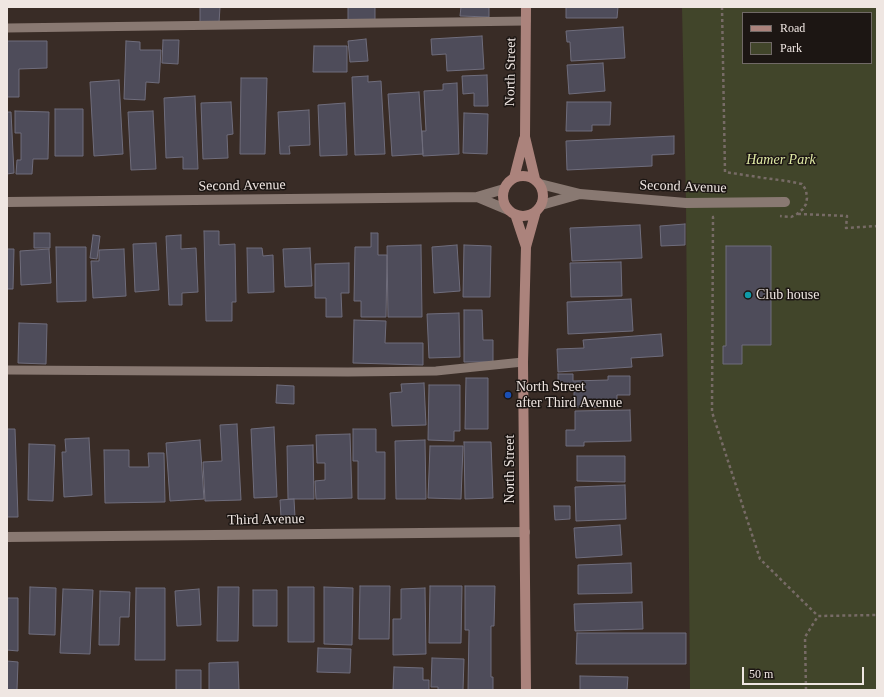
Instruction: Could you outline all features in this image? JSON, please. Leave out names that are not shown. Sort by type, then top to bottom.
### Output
[{"type":"main road","name":"North Street","points":[[514,178],[525,137],[526,7]]},
{"type":"main road","name":"North Street","points":[[525,137],[537,182]]},
{"type":"main road","points":[[528,176],[537,182],[543,191],[543,198],[539,208],[530,215],[522,216],[512,212],[504,203],[504,189],[514,178],[528,176]]},
{"type":"main road","name":"North Street","points":[[526,690],[523,362],[526,247],[539,208]]},
{"type":"main road","name":"North Street","points":[[512,212],[526,247]]},
{"type":"street","name":"Second Avenue","points":[[537,182],[580,194],[686,203],[785,202]]},
{"type":"street","name":"Second Avenue","points":[[7,202],[478,197],[504,189]]},
{"type":"street","name":"Second Avenue","points":[[539,208],[580,194]]},
{"type":"street","name":"Second Avenue","points":[[478,197],[512,212]]},
{"type":"street","name":"Third Avenue","points":[[7,537],[525,532]]},
{"type":"lane","points":[[7,28],[526,21]]},
{"type":"lane","points":[[7,370],[436,371],[523,362]]},
{"type":"path","points":[[722,7],[725,172],[802,184],[806,190],[806,204],[797,214],[791,217],[779,216]]},
{"type":"path","points":[[797,214],[847,216],[846,228],[877,226]]},
{"type":"path","points":[[720,216],[713,217],[712,412],[760,559],[818,616],[877,614]]},
{"type":"path","points":[[806,690],[805,637],[818,616]]},
{"type":"green space","name":"Hamer Park","points":[[682,7],[877,7],[877,690],[690,690],[686,203]]},
{"type":"building","points":[[200,7],[220,7],[219,23],[200,22]]},
{"type":"building","points":[[348,7],[375,7],[375,23],[348,23]]},
{"type":"building","points":[[461,7],[489,7],[489,17],[460,16]]},
{"type":"building","points":[[566,7],[618,7],[617,18],[566,18]]},
{"type":"building","points":[[623,27],[625,58],[571,61],[570,42],[567,42],[566,31]]},
{"type":"building","points":[[482,36],[484,69],[447,71],[446,54],[432,55],[431,39]]},
{"type":"building","points":[[366,39],[368,61],[350,62],[348,41]]},
{"type":"building","points":[[163,40],[179,40],[178,64],[162,63]]},
{"type":"building","points":[[7,41],[47,41],[47,68],[19,69],[19,97],[7,97]]},
{"type":"building","points":[[126,41],[140,42],[140,50],[161,50],[159,83],[146,82],[145,100],[124,99]]},
{"type":"building","points":[[314,46],[347,46],[347,72],[313,72]]},
{"type":"building","points":[[603,63],[605,91],[569,94],[567,65]]},
{"type":"building","points":[[487,75],[488,106],[474,106],[474,93],[463,94],[462,76]]},
{"type":"building","points":[[368,76],[368,82],[381,81],[385,154],[355,155],[352,77]]},
{"type":"building","points":[[241,78],[267,78],[265,154],[240,154]]},
{"type":"building","points":[[119,80],[123,154],[94,156],[90,82]]},
{"type":"building","points":[[457,83],[459,154],[423,156],[422,131],[426,131],[424,91],[443,90],[443,84]]},
{"type":"building","points":[[419,92],[423,154],[392,156],[388,94]]},
{"type":"building","points":[[195,96],[198,169],[183,169],[183,157],[166,158],[164,98]]},
{"type":"building","points":[[231,102],[233,134],[227,135],[228,158],[203,159],[201,103]]},
{"type":"building","points":[[567,102],[611,102],[610,125],[592,125],[592,131],[566,131]]},
{"type":"building","points":[[345,103],[347,155],[320,156],[318,105]]},
{"type":"building","points":[[55,109],[83,109],[83,156],[55,156]]},
{"type":"building","points":[[309,110],[310,145],[289,146],[290,154],[280,154],[278,112]]},
{"type":"building","points":[[15,111],[49,112],[48,159],[33,159],[32,174],[16,174],[17,160],[21,160],[21,133],[15,133]]},
{"type":"building","points":[[153,111],[156,169],[131,170],[128,112]]},
{"type":"building","points":[[7,112],[11,112],[14,173],[7,174]]},
{"type":"building","points":[[464,113],[488,114],[487,154],[463,153]]},
{"type":"building","points":[[674,136],[674,154],[652,155],[652,166],[567,170],[566,141]]},
{"type":"building","points":[[685,224],[685,245],[661,246],[660,226]]},
{"type":"building","points":[[640,225],[642,258],[572,261],[570,228]]},
{"type":"building","points":[[204,231],[219,231],[219,245],[235,244],[236,302],[232,302],[232,321],[206,321]]},
{"type":"building","points":[[34,233],[50,233],[50,248],[34,248]]},
{"type":"building","points":[[371,233],[378,233],[378,255],[387,255],[386,317],[361,317],[361,301],[354,301],[355,247],[371,247]]},
{"type":"building","points":[[93,235],[100,236],[97,259],[90,258]]},
{"type":"building","points":[[181,235],[181,249],[196,248],[198,292],[182,293],[182,305],[169,305],[166,236]]},
{"type":"building","points":[[156,243],[159,290],[135,292],[133,244]]},
{"type":"building","points":[[421,245],[422,317],[388,317],[387,246]]},
{"type":"building","points":[[457,245],[460,291],[434,293],[432,247]]},
{"type":"building","points":[[464,245],[491,246],[490,297],[463,297]]},
{"type":"building","name":"Club house","points":[[726,246],[771,246],[771,345],[742,345],[742,364],[723,364],[723,346],[726,346]]},
{"type":"building","points":[[56,247],[86,247],[86,301],[57,302]]},
{"type":"building","points":[[247,248],[262,248],[263,256],[273,255],[274,292],[248,293]]},
{"type":"building","points":[[310,248],[312,286],[285,287],[283,249]]},
{"type":"building","points":[[7,249],[14,249],[13,289],[7,289]]},
{"type":"building","points":[[49,249],[51,283],[21,285],[20,251]]},
{"type":"building","points":[[124,249],[126,296],[93,298],[91,261],[99,261],[99,250]]},
{"type":"building","points":[[621,262],[622,296],[571,297],[570,263]]},
{"type":"building","points":[[349,263],[349,293],[341,293],[342,317],[326,317],[326,298],[315,298],[315,264]]},
{"type":"building","points":[[631,299],[633,331],[568,334],[567,302]]},
{"type":"building","points":[[464,310],[482,310],[483,340],[493,340],[493,362],[464,362]]},
{"type":"building","points":[[459,313],[460,357],[429,358],[427,314]]},
{"type":"building","points":[[354,320],[386,321],[385,343],[423,343],[423,365],[353,363]]},
{"type":"building","points":[[19,323],[47,324],[46,364],[18,363]]},
{"type":"building","points":[[661,334],[663,356],[631,358],[632,367],[558,372],[557,349],[584,348],[583,340]]},
{"type":"building","points":[[558,374],[573,374],[573,381],[608,380],[608,376],[630,376],[630,395],[617,395],[617,407],[574,407],[574,390],[558,390]]},
{"type":"building","points":[[466,378],[488,378],[488,429],[465,429]]},
{"type":"building","points":[[424,383],[426,425],[392,426],[390,393],[402,392],[401,384]]},
{"type":"building","points":[[277,385],[294,386],[294,404],[276,403]]},
{"type":"building","points":[[429,385],[460,385],[460,431],[454,431],[454,441],[428,440]]},
{"type":"building","points":[[630,410],[631,441],[584,442],[584,446],[566,446],[566,430],[575,430],[575,411]]},
{"type":"building","points":[[237,424],[241,500],[205,501],[203,462],[222,461],[220,425]]},
{"type":"building","points":[[274,427],[277,497],[254,498],[251,429]]},
{"type":"building","points":[[7,429],[15,429],[18,517],[7,517]]},
{"type":"building","points":[[353,429],[376,429],[376,452],[385,452],[385,499],[358,499],[358,461],[353,461]]},
{"type":"building","points":[[350,434],[352,498],[316,499],[315,481],[325,480],[325,463],[317,463],[316,435]]},
{"type":"building","points":[[89,438],[92,495],[64,497],[62,452],[66,452],[65,439]]},
{"type":"building","points":[[200,440],[204,499],[170,501],[166,443]]},
{"type":"building","points":[[425,440],[426,499],[396,499],[395,441]]},
{"type":"building","points":[[464,442],[491,442],[493,498],[465,499]]},
{"type":"building","points":[[29,444],[55,445],[53,501],[28,500]]},
{"type":"building","points":[[313,445],[314,499],[288,499],[287,446]]},
{"type":"building","points":[[430,446],[463,446],[461,499],[428,498]]},
{"type":"building","points":[[104,450],[129,450],[129,467],[149,467],[148,453],[164,453],[165,502],[105,503]]},
{"type":"building","points":[[577,456],[625,456],[625,482],[577,481]]},
{"type":"building","points":[[625,485],[626,519],[576,521],[575,487]]},
{"type":"building","points":[[294,499],[295,517],[281,517],[280,500]]},
{"type":"building","points":[[554,506],[570,506],[570,519],[555,520]]},
{"type":"building","points":[[620,525],[622,555],[576,558],[574,528]]},
{"type":"building","points":[[631,563],[632,593],[578,594],[578,565]]},
{"type":"building","points":[[360,586],[390,586],[389,639],[359,639]]},
{"type":"building","points":[[430,586],[462,586],[461,643],[429,643]]},
{"type":"building","points":[[465,586],[495,586],[494,626],[491,626],[491,677],[493,677],[493,690],[468,690],[469,630],[465,630]]},
{"type":"building","points":[[30,587],[56,588],[55,635],[29,634]]},
{"type":"building","points":[[218,587],[239,587],[238,641],[217,641]]},
{"type":"building","points":[[288,587],[314,587],[314,642],[288,642]]},
{"type":"building","points":[[324,587],[353,588],[352,645],[324,644]]},
{"type":"building","points":[[136,588],[165,588],[165,660],[135,660]]},
{"type":"building","points":[[425,588],[426,654],[393,655],[393,619],[401,619],[401,589]]},
{"type":"building","points":[[63,589],[93,590],[90,654],[60,653]]},
{"type":"building","points":[[199,589],[201,625],[177,626],[175,591]]},
{"type":"building","points":[[253,590],[277,590],[277,626],[253,626]]},
{"type":"building","points":[[100,591],[130,592],[129,617],[120,617],[119,645],[99,645]]},
{"type":"building","points":[[7,598],[18,598],[18,651],[7,650]]},
{"type":"building","points":[[642,602],[643,629],[575,631],[574,604]]},
{"type":"building","points":[[577,633],[686,633],[686,664],[576,664]]},
{"type":"building","points":[[318,648],[351,649],[350,673],[317,672]]},
{"type":"building","points":[[432,658],[464,659],[463,690],[438,690],[438,687],[431,687]]},
{"type":"building","points":[[7,661],[18,662],[17,690],[7,690]]},
{"type":"building","points":[[238,662],[239,690],[209,690],[209,663]]},
{"type":"building","points":[[394,667],[423,668],[423,680],[429,680],[429,690],[393,690]]},
{"type":"building","points":[[176,670],[201,670],[201,690],[176,690]]},
{"type":"building","points":[[580,676],[628,677],[627,690],[580,690]]},
{"type":"place","name":"Club house","points":[[748,295]]},
{"type":"place","name":"North Street after Third Avenue","points":[[508,395]]}]
